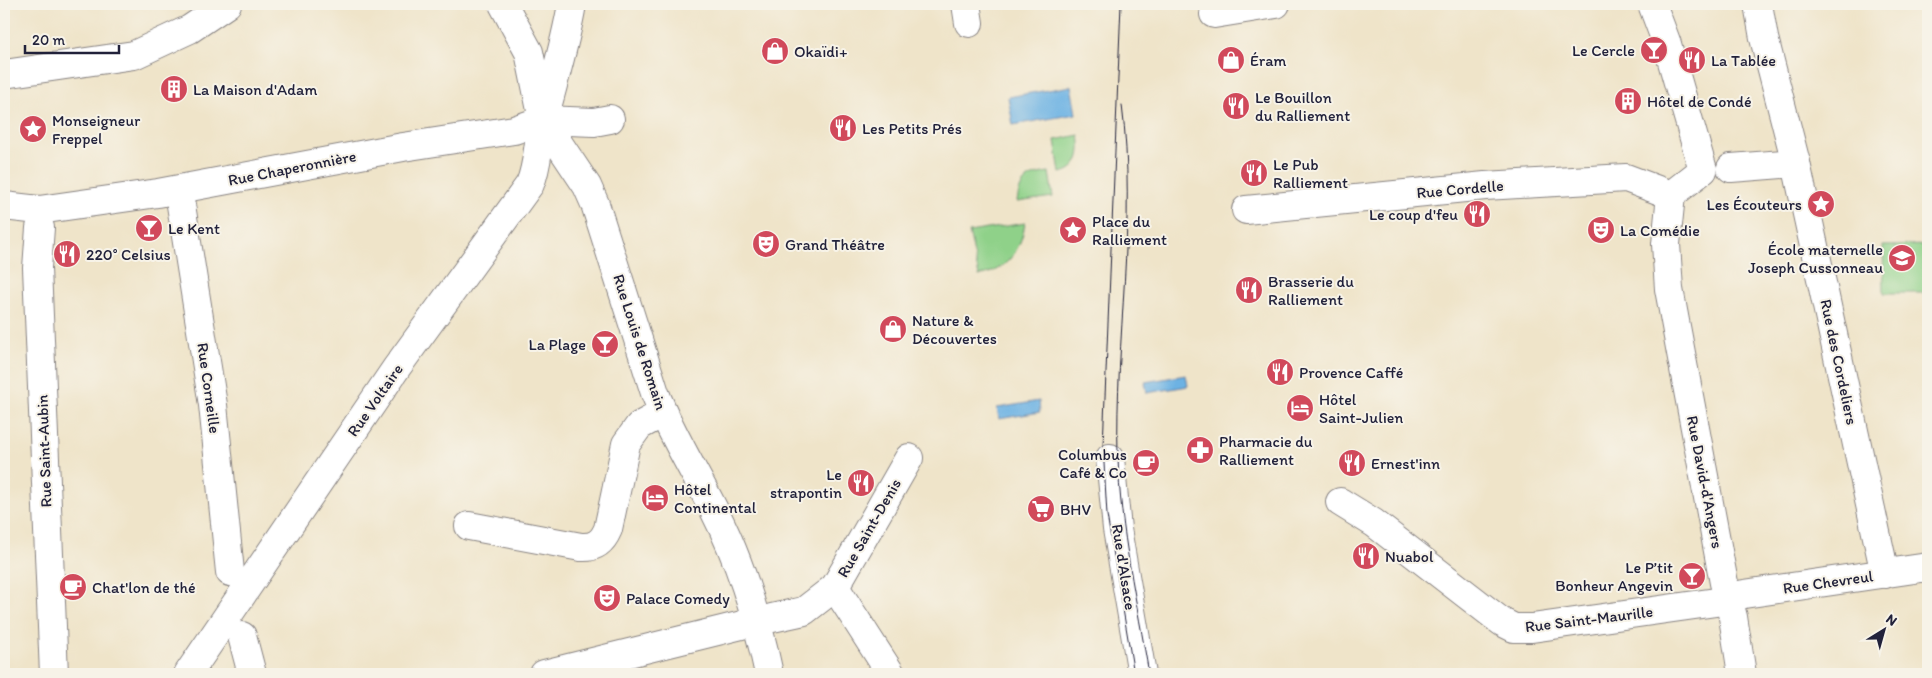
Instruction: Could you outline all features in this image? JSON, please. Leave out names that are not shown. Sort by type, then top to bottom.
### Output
[{"type":"street","points":[[4,74],[134,55],[190,29],[226,4]]},
{"type":"street","points":[[503,4],[529,52],[543,120]]},
{"type":"street","points":[[543,120],[572,4]]},
{"type":"street","points":[[1214,14],[1276,4]]},
{"type":"street","points":[[1652,4],[1714,169]]},
{"type":"street","name":"Rue des Cordeliers","points":[[1758,4],[1764,38],[1796,163],[1885,574]]},
{"type":"street","points":[[543,120],[594,122],[610,119]]},
{"type":"street","name":"Rue Chaperonnière","points":[[4,206],[39,219],[158,193],[403,147],[514,130],[543,120]]},
{"type":"street","name":"Rue Louis de Romain","points":[[543,120],[587,186],[595,204],[663,412],[716,514],[745,585],[763,620],[769,674]]},
{"type":"street","name":"Rue Voltaire","points":[[188,674],[397,367],[524,193],[538,161],[543,120]]},
{"type":"street","points":[[1671,195],[1714,169],[1796,163]]},
{"type":"street","name":"Rue Cordelle","points":[[1246,210],[1485,186],[1626,178],[1671,195]]},
{"type":"street","name":"Rue David-d'Angers","points":[[1671,195],[1666,244],[1669,289],[1733,617],[1742,674]]},
{"type":"street","name":"Rue Corneille","points":[[182,205],[213,405],[230,572]]},
{"type":"street","name":"Rue Saint-Aubin","points":[[39,219],[37,268],[54,674]]},
{"type":"street","points":[[469,526],[581,548],[588,548],[600,542],[608,529],[626,444],[639,426],[663,412]]},
{"type":"street","name":"Rue Saint-Denis","points":[[544,674],[763,620],[804,612],[835,587],[909,458]]},
{"type":"street","name":"Rue d'Alsace","points":[[1110,458],[1117,530],[1142,674]]},
{"type":"street","name":"Rue Saint-Maurille","points":[[1340,502],[1374,524],[1502,622],[1514,628],[1532,628],[1728,598]]},
{"type":"street","name":"Rue Chevreul","points":[[1728,598],[1928,567]]},
{"type":"street","points":[[835,587],[891,674]]},
{"type":"street","points":[[242,636],[252,674]]},
{"type":"green space","points":[[1079,135],[1080,154],[1076,164],[1067,171],[1060,173],[1055,140]]},
{"type":"green space","points":[[1049,172],[1053,197],[1017,202],[1020,188],[1026,180],[1030,177]]},
{"type":"green space","points":[[1025,223],[1020,242],[1011,258],[997,269],[979,276],[969,232]]},
{"type":"green space","points":[[1928,245],[1928,293],[1884,293],[1883,246]]},
{"type":"water","points":[[1071,86],[1076,114],[1013,125],[1008,97]]},
{"type":"water","points":[[1186,375],[1188,386],[1147,393],[1145,382]]},
{"type":"water","points":[[1039,401],[1040,412],[999,419],[997,408]]},
{"type":"tram line","points":[[1121,4],[1103,446],[1107,515],[1134,674]]},
{"type":"tram line","points":[[1122,105],[1126,149],[1127,236],[1119,369],[1119,484],[1134,593],[1149,674]]},
{"type":"place","name":"Le Cercle","points":[[1654,50]]},
{"type":"place","name":"Okaïdi+","points":[[775,51]]},
{"type":"place","name":"Éram","points":[[1231,60]]},
{"type":"place","name":"La Tablée","points":[[1692,60]]},
{"type":"place","name":"La Maison d'Adam","points":[[174,89]]},
{"type":"place","name":"Hôtel de Condé","points":[[1628,101]]},
{"type":"place","name":"Le Bouillon du Ralliement","points":[[1236,106]]},
{"type":"place","name":"Les Petits Prés","points":[[843,128]]},
{"type":"place","name":"Monseigneur Freppel","points":[[33,129]]},
{"type":"place","name":"Le Pub Ralliement","points":[[1254,173]]},
{"type":"place","name":"Les Écouteurs","points":[[1821,204]]},
{"type":"place","name":"Le coup d'feu","points":[[1477,214]]},
{"type":"place","name":"Le Kent","points":[[149,228]]},
{"type":"place","name":"Place du Ralliement","points":[[1073,230]]},
{"type":"place","name":"La Comédie","points":[[1601,230]]},
{"type":"place","name":"Grand Théâtre","points":[[766,244]]},
{"type":"place","name":"220° Celsius","points":[[67,254]]},
{"type":"place","name":"École maternelle Joseph Cussonneau","points":[[1902,258]]},
{"type":"place","name":"Brasserie du Ralliement","points":[[1249,290]]},
{"type":"place","name":"Nature & Découvertes","points":[[893,329]]},
{"type":"place","name":"La Plage","points":[[605,344]]},
{"type":"place","name":"Provence Caffé","points":[[1280,372]]},
{"type":"place","name":"Hôtel Saint-Julien","points":[[1300,408]]},
{"type":"place","name":"Pharmacie du Ralliement","points":[[1200,450]]},
{"type":"place","name":"Columbus Café & Co","points":[[1146,463]]},
{"type":"place","name":"Ernest'inn","points":[[1352,463]]},
{"type":"place","name":"Le strapontin","points":[[861,483]]},
{"type":"place","name":"Hôtel Continental","points":[[655,498]]},
{"type":"place","name":"BHV","points":[[1041,509]]},
{"type":"place","name":"Nuabol","points":[[1366,556]]},
{"type":"place","name":"Le P’tit Bonheur Angevin","points":[[1692,576]]},
{"type":"place","name":"Chat'lon de thé","points":[[73,587]]},
{"type":"place","name":"Palace Comedy","points":[[607,598]]}]
